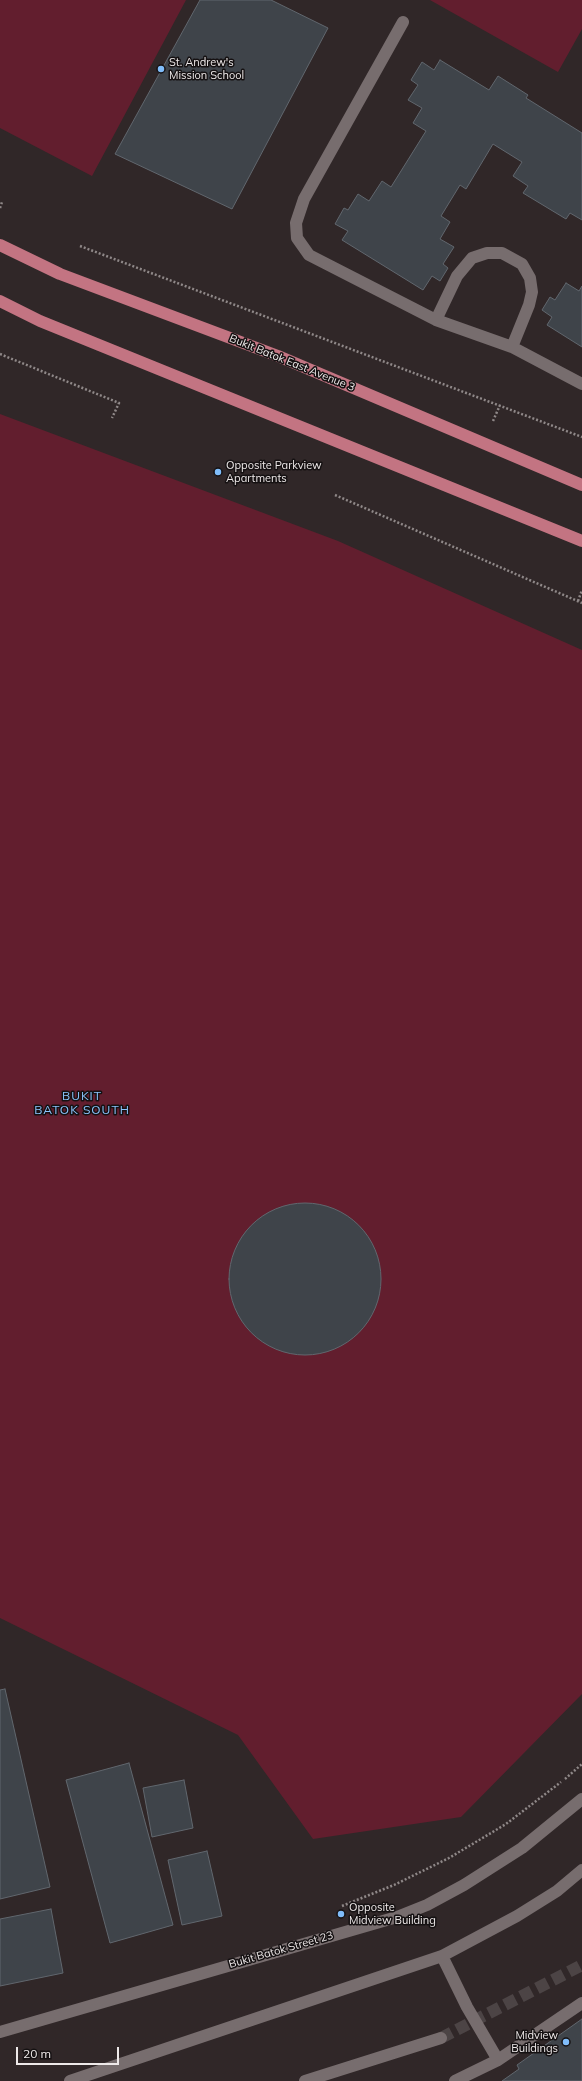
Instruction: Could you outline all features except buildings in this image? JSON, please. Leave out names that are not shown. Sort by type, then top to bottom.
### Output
[{"type":"main road","name":"Bukit Batok East Avenue 3","points":[[0,245],[60,274],[278,356],[582,485]]},
{"type":"main road","points":[[0,301],[40,321],[582,541]]},
{"type":"street","points":[[403,22],[304,199],[296,223],[297,238],[309,255],[436,320],[512,347],[582,384]]},
{"type":"street","points":[[436,320],[457,276],[472,258],[487,253],[502,253],[522,264],[530,278],[532,292],[529,306],[512,347]]},
{"type":"street","name":"Bukit Batok Street 23","points":[[0,2032],[403,1914],[427,1905],[464,1885],[522,1848],[582,1799]]},
{"type":"street","points":[[70,2081],[442,1956],[517,1916],[556,1891],[582,1870]]},
{"type":"street","points":[[442,1956],[467,2007],[498,2060]]},
{"type":"street","points":[[456,2081],[498,2060],[582,2003]]},
{"type":"street","points":[[305,2081],[441,2038]]},
{"type":"path","points":[[0,208],[2,202]]},
{"type":"path","points":[[80,246],[582,437]]},
{"type":"path","points":[[0,354],[118,403],[112,418]]},
{"type":"path","points":[[335,495],[582,603]]},
{"type":"path","points":[[578,601],[582,590]]},
{"type":"path","points":[[335,1908],[394,1885],[449,1858],[506,1824],[582,1764]]},
{"type":"shaded area","points":[[0,0],[186,0],[92,176],[0,128]]},
{"type":"shaded area","points":[[430,0],[582,0],[582,29],[558,72]]},
{"type":"shaded area","points":[[0,414],[338,541],[582,650],[582,1694],[461,1817],[313,1839],[238,1735],[0,1618]]},
{"type":"tunnel","points":[[441,2038],[582,1965]]},
{"type":"place","name":"St. Andrew's Mission School","points":[[161,69]]},
{"type":"place","name":"Opposite Parkview Apartments","points":[[218,472]]},
{"type":"place","name":"Opposite Midview Building","points":[[341,1914]]},
{"type":"place","name":"Midview Buildings","points":[[566,2042]]},
{"type":"district","name":"BUKIT BATOK SOUTH","points":[[82,1103]]}]
